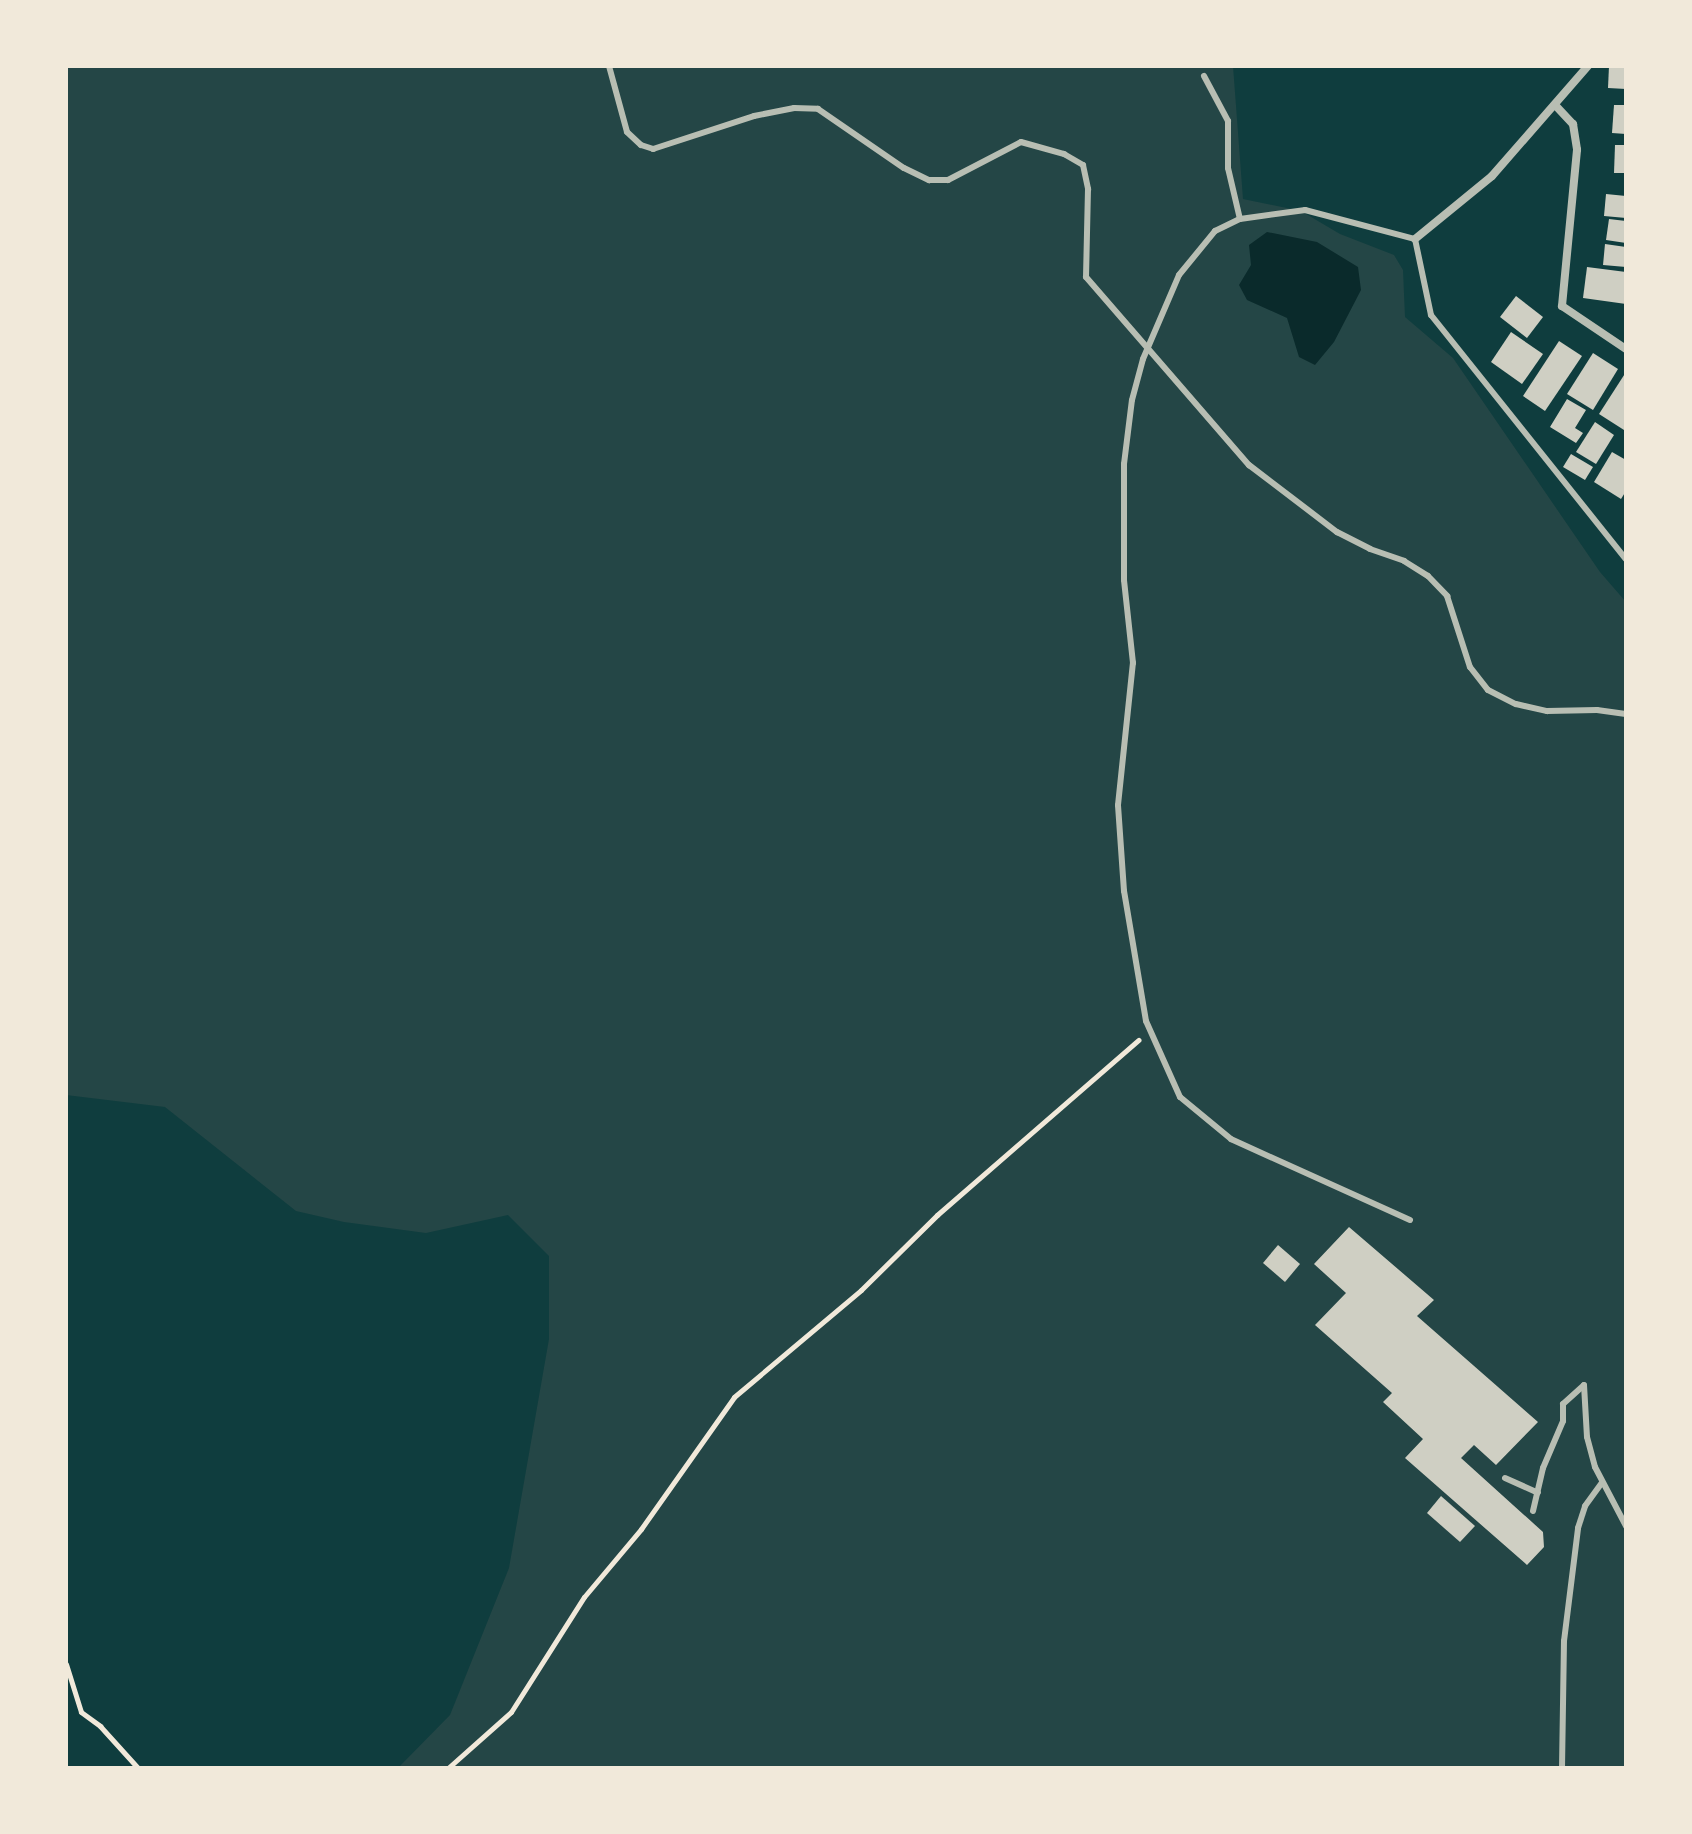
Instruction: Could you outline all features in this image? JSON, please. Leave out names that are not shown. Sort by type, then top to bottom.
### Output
[{"type":"street","points":[[1415,239],[1492,176],[1588,66]]},
{"type":"street","points":[[1556,106],[1573,124],[1577,150],[1562,306],[1626,349]]},
{"type":"lane","points":[[609,66],[627,132],[641,145],[653,149],[754,116],[794,108],[818,109],[835,118],[904,168],[929,180],[948,180],[1021,142],[1064,154],[1083,165],[1088,189],[1086,277],[1187,398],[1249,465],[1311,515],[1428,576],[1447,596],[1470,667],[1488,690],[1516,704],[1547,711],[1597,710],[1626,714]]},
{"type":"lane","points":[[1204,76],[1228,121],[1228,168],[1240,219]]},
{"type":"lane","points":[[1410,1220],[1231,1139],[1180,1097],[1148,1029],[1124,891],[1118,805],[1133,663],[1124,580],[1124,464],[1132,400],[1160,314],[1196,250],[1215,231],[1240,219],[1305,210],[1415,239],[1431,315],[1626,559]]},
{"type":"lane","points":[[1533,1511],[1543,1468],[1563,1421],[1563,1404],[1584,1385],[1587,1437],[1602,1483],[1626,1526]]},
{"type":"lane","points":[[1505,1478],[1538,1493]]},
{"type":"lane","points":[[1562,1768],[1564,1641],[1578,1528],[1585,1506],[1602,1483]]},
{"type":"path","points":[[448,1768],[511,1712],[584,1597],[641,1529],[734,1397],[861,1290],[937,1215],[1125,1054],[1148,1029]]},
{"type":"path","points":[[66,1664],[81,1712],[125,1750],[138,1768]]},
{"type":"shaded area","points":[[66,66],[1233,66],[1243,199],[1301,211],[1340,234],[1394,255],[1403,270],[1405,317],[1453,358],[1600,572],[1626,602],[1626,1768],[398,1768],[450,1715],[509,1568],[549,1339],[549,1256],[508,1215],[426,1233],[344,1222],[296,1211],[165,1107],[66,1095]]},
{"type":"shaded area","points":[[1267,232],[1317,242],[1358,267],[1361,290],[1334,342],[1315,365],[1299,357],[1287,318],[1247,300],[1239,285],[1251,265],[1249,245]]},
{"type":"building","points":[[1609,66],[1626,66],[1626,89],[1608,88]]},
{"type":"building","points":[[1614,105],[1626,105],[1626,134],[1612,133]]},
{"type":"building","points":[[1615,145],[1626,145],[1626,173],[1614,173]]},
{"type":"building","points":[[1606,194],[1626,196],[1626,218],[1604,216]]},
{"type":"building","points":[[1609,219],[1626,221],[1626,243],[1606,240]]},
{"type":"building","points":[[1605,244],[1626,247],[1626,267],[1603,265]]},
{"type":"building","points":[[1587,267],[1626,272],[1626,304],[1583,298]]},
{"type":"building","points":[[1516,296],[1543,317],[1527,338],[1500,317]]},
{"type":"building","points":[[1511,332],[1543,354],[1522,384],[1491,362]]},
{"type":"building","points":[[1559,341],[1582,356],[1545,411],[1523,396]]},
{"type":"building","points":[[1593,353],[1618,369],[1593,410],[1567,394]]},
{"type":"building","points":[[1626,372],[1626,426],[1624,430],[1599,414]]},
{"type":"building","points":[[1567,399],[1586,410],[1575,428],[1583,433],[1576,443],[1550,427]]},
{"type":"building","points":[[1595,422],[1614,435],[1596,464],[1576,452]]},
{"type":"building","points":[[1612,452],[1626,460],[1626,491],[1621,499],[1594,482]]},
{"type":"building","points":[[1571,454],[1593,467],[1585,480],[1563,467]]},
{"type":"building","points":[[1349,1227],[1434,1300],[1417,1316],[1538,1422],[1496,1465],[1474,1445],[1461,1458],[1543,1532],[1544,1547],[1527,1565],[1405,1458],[1423,1439],[1383,1402],[1392,1393],[1315,1325],[1346,1293],[1314,1264]]},
{"type":"building","points":[[1278,1245],[1300,1264],[1285,1282],[1263,1263]]},
{"type":"building","points":[[1441,1496],[1475,1526],[1460,1542],[1427,1513]]}]
